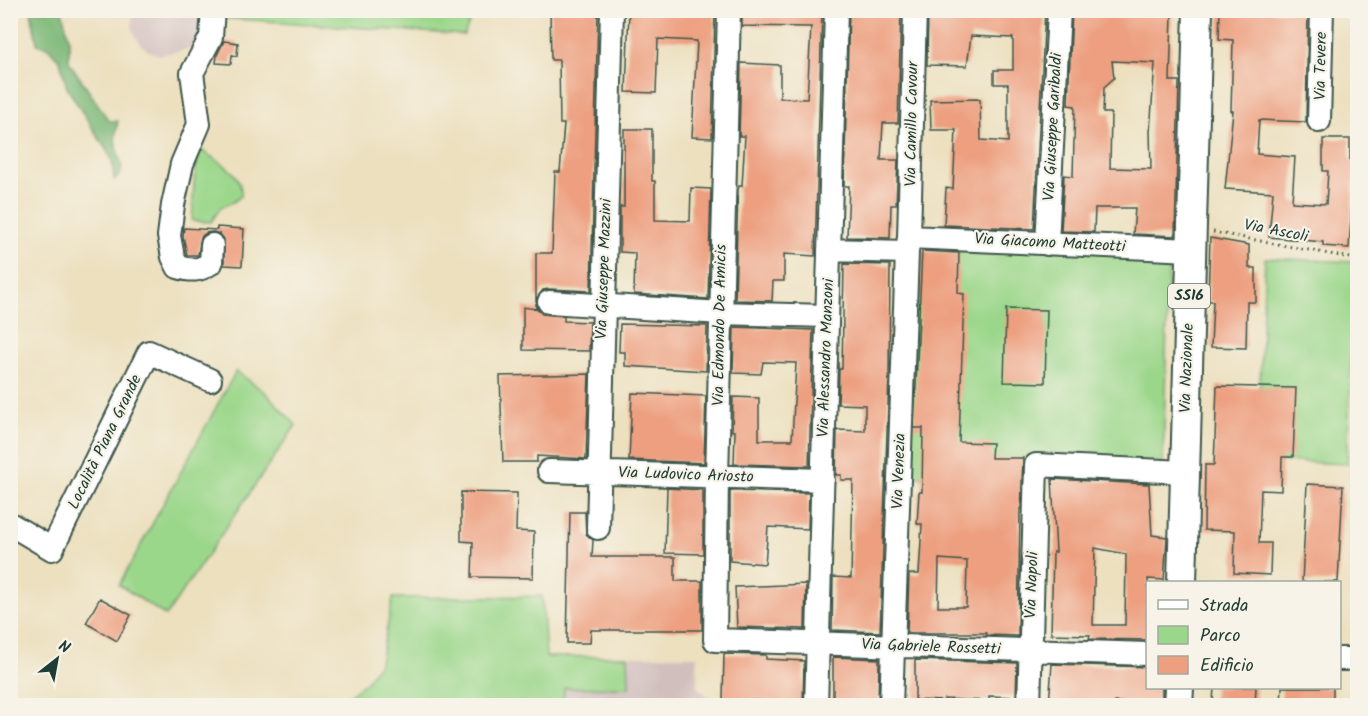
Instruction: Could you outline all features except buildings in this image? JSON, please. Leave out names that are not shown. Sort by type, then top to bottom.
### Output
[{"type":"main road","name":"Via Nazionale","points":[[1182,581],[1198,10]]},
{"type":"main road","points":[[1178,705],[1179,689]]},
{"type":"street","points":[[212,245],[211,264],[201,270],[190,271],[178,267],[173,257],[169,236],[182,164],[199,124],[192,73],[211,38],[213,10]]},
{"type":"street","name":"Via Giuseppe Mazzini","points":[[598,528],[612,10]]},
{"type":"street","name":"Via Edmondo De Amicis","points":[[715,640],[729,10]]},
{"type":"street","name":"Via Alessandro Manzoni","points":[[816,705],[836,10]]},
{"type":"street","name":"Via Camillo Cavour","points":[[908,244],[915,10]]},
{"type":"street","name":"Via Giuseppe Garibaldi","points":[[1047,244],[1059,10]]},
{"type":"street","name":"Via Tevere","points":[[1320,121],[1322,10]]},
{"type":"street","name":"Via Giacomo Matteotti","points":[[829,250],[908,244],[1047,244],[1191,239]]},
{"type":"street","name":"Via Venezia","points":[[891,705],[908,244]]},
{"type":"street","points":[[549,302],[827,316]]},
{"type":"street","name":"Località Piana Grande","points":[[10,524],[52,549],[149,352],[210,380]]},
{"type":"street","name":"Via Napoli","points":[[1029,705],[1036,465],[1185,472]]},
{"type":"street","name":"Via Ludovico Ariosto","points":[[549,471],[822,480]]},
{"type":"street","name":"Via Gabriele Rossetti","points":[[715,640],[1146,654]]},
{"type":"path","name":"Via Ascoli","points":[[1191,239],[1356,259]]},
{"type":"shaded area","points":[[131,11],[208,11],[198,47],[160,55],[148,51],[140,44],[133,31]]},
{"type":"shaded area","points":[[628,656],[697,656],[697,687],[719,705],[563,706],[563,688],[629,687]]},
{"type":"green space","points":[[221,10],[474,11],[464,35],[221,18]]},
{"type":"green space","points":[[31,11],[62,11],[69,38],[69,62],[109,121],[118,121],[115,143],[122,169],[114,180],[112,159],[67,88],[60,61],[47,47],[37,44]]},
{"type":"green space","points":[[201,150],[228,168],[241,187],[241,196],[221,207],[211,222],[192,221],[195,177]]},
{"type":"green space","points":[[959,245],[1169,252],[1163,464],[1026,459],[1024,480],[910,476],[915,291],[957,292]]},
{"type":"green space","points":[[1265,258],[1355,262],[1347,464],[1257,460]]},
{"type":"green space","points":[[236,371],[266,393],[296,425],[166,616],[119,585]]},
{"type":"green space","points":[[542,596],[546,657],[628,656],[629,687],[564,688],[563,705],[336,705],[366,682],[380,662],[393,598]]}]
